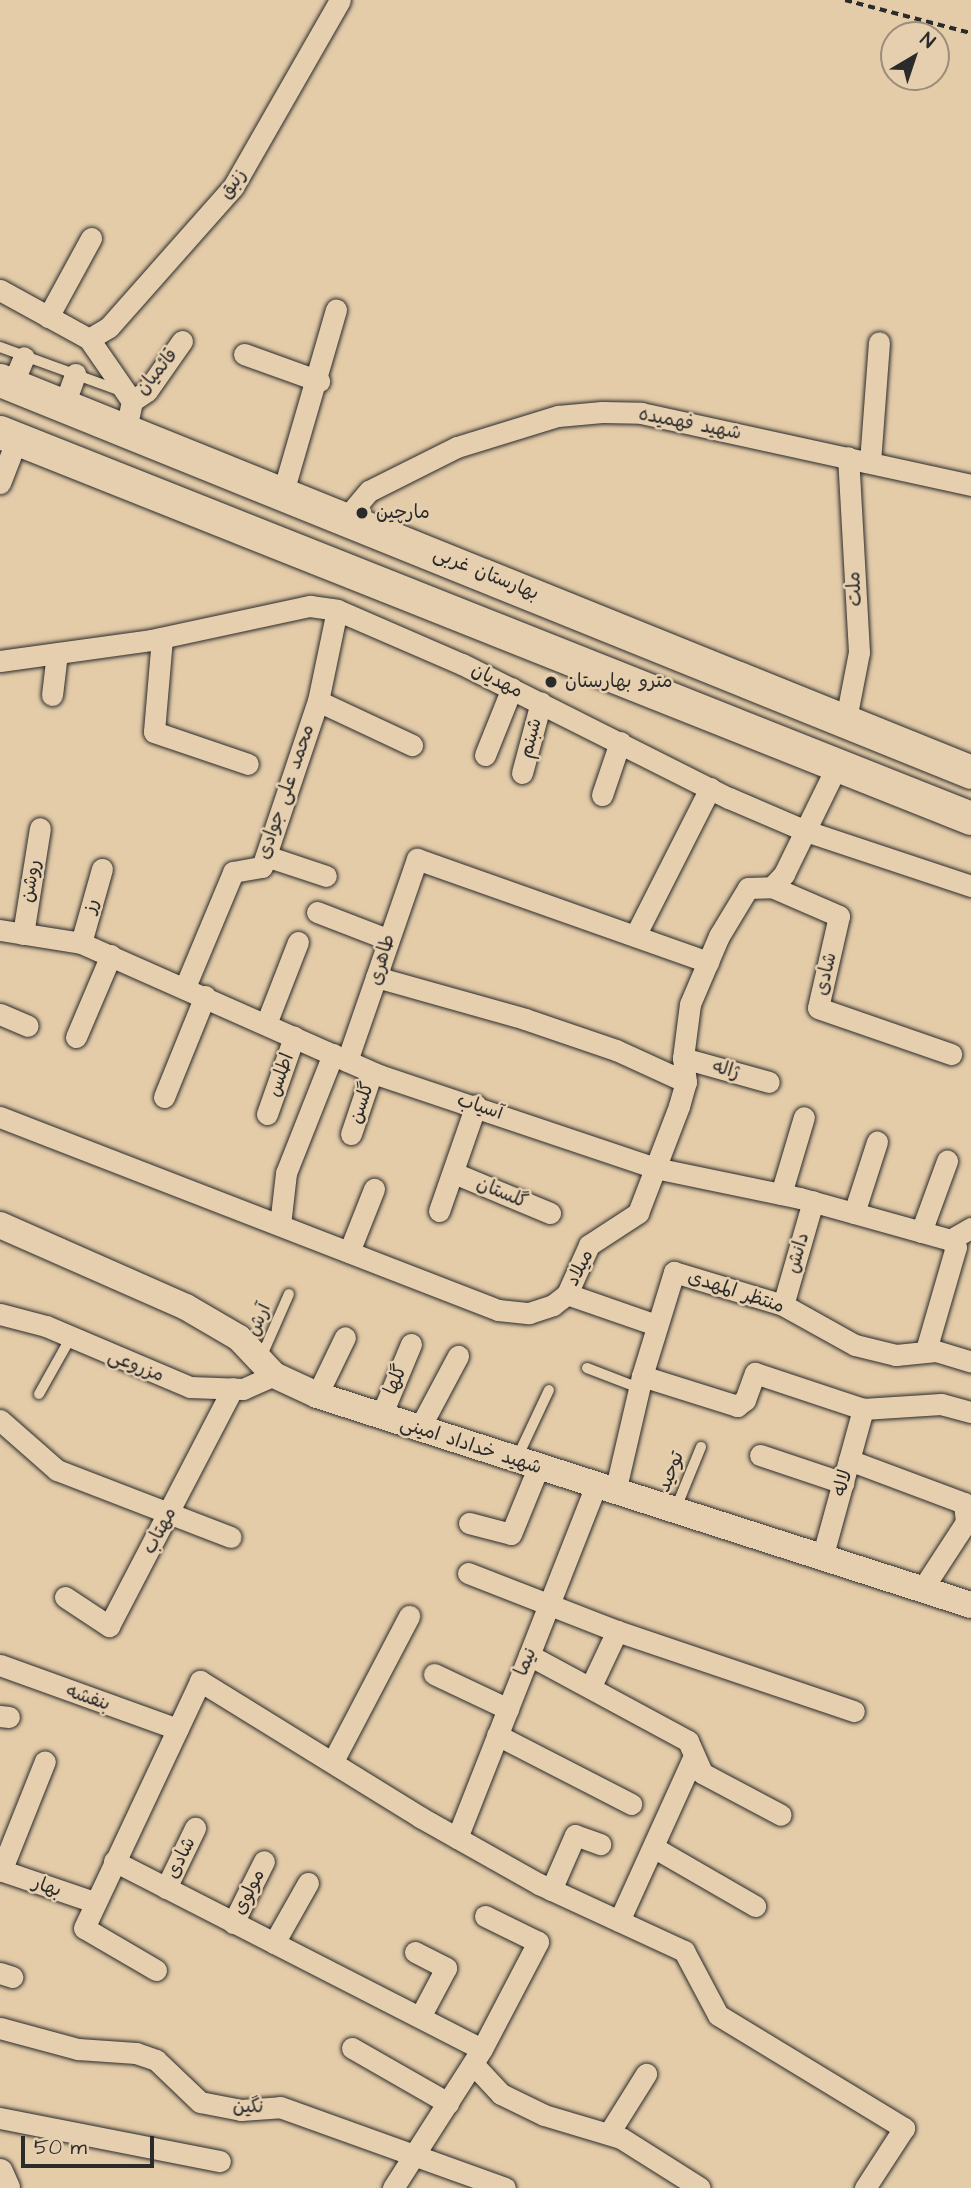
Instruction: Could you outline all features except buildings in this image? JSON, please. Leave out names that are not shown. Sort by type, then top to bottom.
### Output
[{"type":"main road","name":"بهارستان غربی","points":[[12,374],[64,405],[128,408],[283,492],[971,772]]},
{"type":"main road","points":[[8,436],[971,818]]},
{"type":"street","name":"زنبق","points":[[89,339],[109,327],[233,187],[340,0]]},
{"type":"street","points":[[48,317],[92,238]]},
{"type":"street","points":[[0,290],[89,339],[128,408]]},
{"type":"street","points":[[283,492],[319,381],[336,310]]},
{"type":"street","name":"قائمیان","points":[[128,408],[147,391],[182,341]]},
{"type":"street","points":[[870,462],[879,342]]},
{"type":"street","points":[[244,354],[319,381]]},
{"type":"street","points":[[64,405],[75,374]]},
{"type":"street","name":"شهید فهمیده","points":[[347,517],[369,491],[457,447],[558,416],[641,413],[971,485]]},
{"type":"street","points":[[0,483],[8,436]]},
{"type":"street","name":"ملت","points":[[846,719],[859,652],[848,457]]},
{"type":"street","name":"مهدیان","points":[[0,662],[162,638],[310,606],[337,610],[512,688],[710,788],[806,831],[971,886]]},
{"type":"street","name":"محمد علی جوادی","points":[[185,987],[233,872],[262,867],[318,701],[337,610]]},
{"type":"street","points":[[162,638],[154,732],[248,764]]},
{"type":"street","points":[[51,695],[57,653]]},
{"type":"street","points":[[485,755],[512,688]]},
{"type":"street","points":[[318,701],[412,745]]},
{"type":"street","name":"شبنم","points":[[522,773],[541,702]]},
{"type":"street","points":[[602,794],[620,742]]},
{"type":"street","points":[[772,887],[784,874],[838,764]]},
{"type":"street","points":[[708,962],[635,936],[710,788]]},
{"type":"street","name":"روشن","points":[[23,934],[40,828]]},
{"type":"street","points":[[265,856],[326,876]]},
{"type":"street","name":"طاهری","points":[[280,1225],[286,1173],[376,977],[417,859],[635,936]]},
{"type":"street","name":"رز","points":[[81,943],[102,869]]},
{"type":"street","name":"میلاد","points":[[0,1117],[498,1310],[529,1313],[553,1305],[567,1294],[589,1245],[638,1213],[686,1082],[683,1058],[690,1004],[708,962],[748,888],[772,887]]},
{"type":"street","name":"شادی","points":[[772,887],[839,916],[818,1008],[951,1054]]},
{"type":"street","points":[[317,912],[387,939]]},
{"type":"street","name":"آسیاب","points":[[0,929],[81,943],[372,1072],[476,1105],[655,1168],[813,1201],[950,1240]]},
{"type":"street","points":[[267,1024],[298,943]]},
{"type":"street","points":[[76,1037],[111,956]]},
{"type":"street","points":[[376,977],[538,1024],[616,1050],[686,1082]]},
{"type":"street","points":[[164,1097],[205,996]]},
{"type":"street","points":[[0,1014],[27,1026]]},
{"type":"street","name":"اطلس","points":[[267,1114],[294,1037]]},
{"type":"street","name":"ژاله","points":[[683,1058],[769,1082]]},
{"type":"street","name":"گلسن","points":[[351,1134],[372,1072]]},
{"type":"street","points":[[439,1211],[476,1105]]},
{"type":"street","points":[[781,1194],[804,1117]]},
{"type":"street","points":[[854,1213],[877,1142]]},
{"type":"street","points":[[921,1231],[947,1161]]},
{"type":"street","name":"گلستان","points":[[454,1173],[550,1213]]},
{"type":"street","points":[[349,1252],[374,1189]]},
{"type":"street","name":"دانش","points":[[783,1305],[813,1201]]},
{"type":"street","name":"شهید خداداد امینی","points":[[0,1225],[186,1307],[239,1338],[267,1367],[317,1395],[971,1605]]},
{"type":"street","points":[[926,1350],[956,1247],[950,1240],[971,1228]]},
{"type":"street","name":"منتظر المهدی","points":[[605,1489],[674,1272],[783,1305],[855,1345],[896,1355],[926,1350],[971,1362]]},
{"type":"street","points":[[567,1294],[656,1325]]},
{"type":"street","name":"مزروعی","points":[[0,1314],[71,1337],[190,1387],[233,1388],[267,1367]]},
{"type":"street","points":[[317,1395],[345,1337]]},
{"type":"street","name":"گلها","points":[[381,1416],[411,1344]]},
{"type":"street","points":[[419,1429],[458,1356]]},
{"type":"street","points":[[640,1382],[737,1406],[745,1400],[755,1373],[863,1409],[941,1404],[971,1412]]},
{"type":"street","name":"مهتاب","points":[[65,1597],[109,1626],[233,1388]]},
{"type":"street","name":"لاله","points":[[822,1558],[863,1409]]},
{"type":"street","points":[[0,1420],[28,1449],[57,1470],[230,1537]]},
{"type":"street","points":[[760,1455],[843,1483]]},
{"type":"street","points":[[849,1460],[964,1503],[966,1522],[923,1588]]},
{"type":"street","points":[[469,1523],[511,1534],[527,1464]]},
{"type":"street","name":"نیما","points":[[457,1838],[548,1606],[605,1489]]},
{"type":"street","points":[[468,1573],[617,1631],[854,1711]]},
{"type":"street","points":[[333,1761],[409,1616]]},
{"type":"street","points":[[591,1686],[617,1631]]},
{"type":"street","points":[[529,1655],[591,1686],[688,1741],[693,1758],[702,1773],[781,1815]]},
{"type":"street","name":"بنفشه","points":[[0,1665],[178,1729]]},
{"type":"street","points":[[434,1674],[508,1709]]},
{"type":"street","points":[[156,1970],[84,1928],[201,1681],[457,1838],[551,1890],[684,1951],[718,2015],[904,2128],[865,2188]]},
{"type":"street","points":[[497,1735],[631,1804]]},
{"type":"street","points":[[620,1921],[693,1758]]},
{"type":"street","points":[[0,1870],[45,1761]]},
{"type":"street","name":"شادی","points":[[166,1888],[195,1828]]},
{"type":"street","points":[[551,1890],[575,1835],[600,1844]]},
{"type":"street","points":[[653,1847],[755,1906]]},
{"type":"street","points":[[114,1861],[420,2017],[477,2056],[501,2094],[544,2115],[610,2133],[700,2188]]},
{"type":"street","name":"مولوی","points":[[233,1923],[264,1861]]},
{"type":"street","name":"بهار","points":[[0,1870],[94,1902]]},
{"type":"street","points":[[274,1943],[308,1884]]},
{"type":"street","points":[[393,2188],[477,2056],[538,1942],[485,1916]]},
{"type":"street","points":[[415,1952],[446,1968],[420,2017]]},
{"type":"street","name":"نگین","points":[[0,2028],[78,2049],[136,2053],[156,2060],[200,2102],[242,2110],[280,2107],[505,2188]]},
{"type":"street","points":[[352,2048],[448,2103]]},
{"type":"street","points":[[610,2133],[646,2074]]},
{"type":"street","points":[[0,2118],[220,2161]]},
{"type":"street","points":[[0,2172],[7,2188]]},
{"type":"lane","points":[[0,346],[12,374],[75,374],[128,408]]},
{"type":"lane","name":"آرش","points":[[267,1367],[289,1294]]},
{"type":"lane","points":[[39,1394],[71,1337]]},
{"type":"lane","points":[[587,1368],[640,1382]]},
{"type":"lane","points":[[527,1464],[549,1390]]},
{"type":"lane","name":"توحید","points":[[675,1511],[701,1447]]},
{"type":"path","points":[[845,0],[971,33]]},
{"type":"place","name":"مارچین","points":[[362,513]]},
{"type":"place","name":"مترو بهارستان","points":[[551,682]]}]
